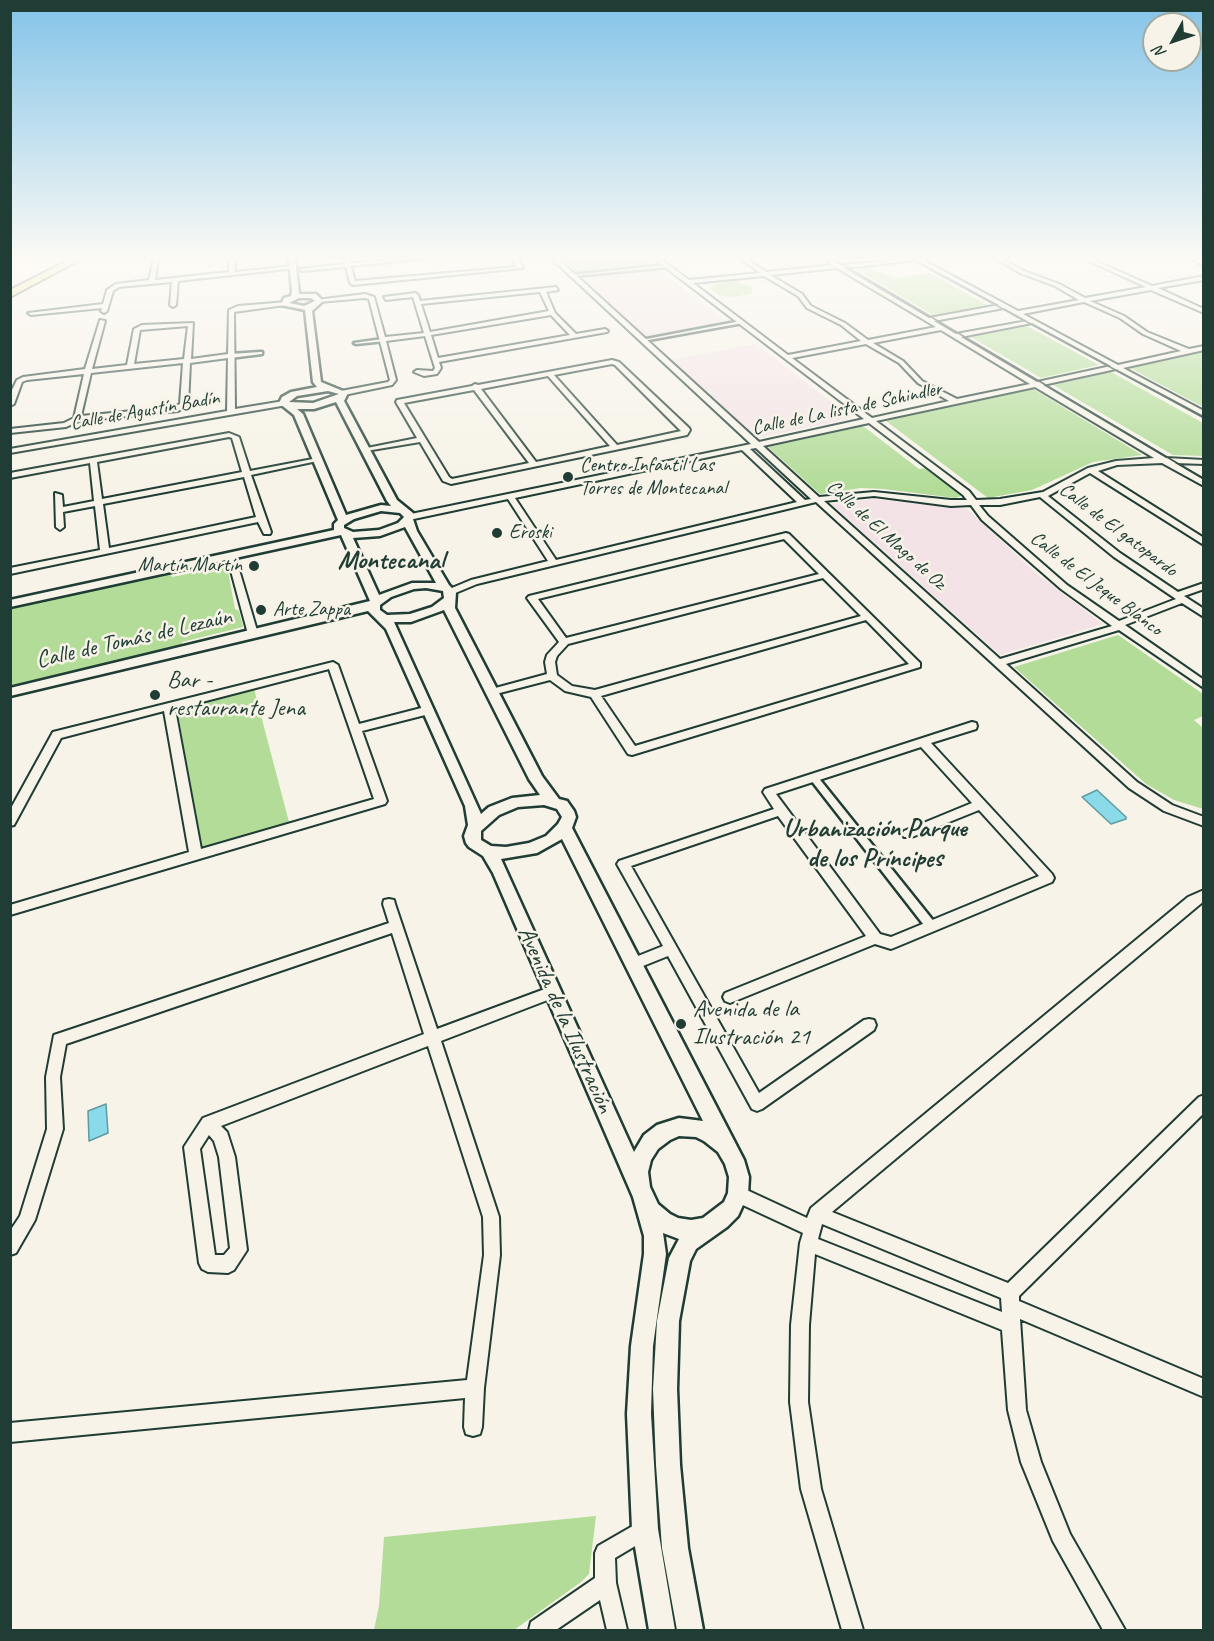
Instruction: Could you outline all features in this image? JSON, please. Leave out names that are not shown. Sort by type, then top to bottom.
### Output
[{"type":"street","points":[[77,419],[98,335]]},
{"type":"street","points":[[130,366],[136,335]]},
{"type":"street","points":[[10,431],[66,425],[77,419],[175,408],[184,405],[190,335]]},
{"type":"street","points":[[231,335],[231,412]]},
{"type":"street","points":[[300,392],[308,384],[301,335]]},
{"type":"street","points":[[311,335],[317,382],[320,386],[343,395],[366,449],[392,501],[399,509]]},
{"type":"street","points":[[287,405],[319,406],[343,395],[393,382],[381,335]]},
{"type":"street","points":[[356,343],[424,335]]},
{"type":"street","points":[[417,372],[435,373],[438,368],[438,360],[428,335]]},
{"type":"street","points":[[438,360],[584,335]]},
{"type":"street","name":"Calle de El Mago de Oz","points":[[637,335],[1133,785],[1168,808],[1203,822]]},
{"type":"street","points":[[643,340],[673,335]]},
{"type":"street","name":"Calle de El Jeque Blanco","points":[[758,335],[968,494],[985,518],[1035,563],[1117,626],[1203,685]]},
{"type":"street","points":[[857,335],[901,362],[915,378],[956,402]]},
{"type":"street","points":[[787,357],[906,335]]},
{"type":"street","points":[[956,336],[963,335]]},
{"type":"street","points":[[1059,335],[1203,414]]},
{"type":"street","points":[[1148,335],[1187,351]]},
{"type":"street","points":[[956,336],[1203,484]]},
{"type":"street","name":"Calle de La lista de Schindler","points":[[409,518],[1203,348]]},
{"type":"street","points":[[10,404],[19,381],[25,378],[260,353]]},
{"type":"street","points":[[617,363],[686,430],[684,433],[452,482],[446,479],[400,402],[475,386],[617,363]]},
{"type":"street","points":[[549,373],[616,448]]},
{"type":"street","points":[[475,386],[534,464]]},
{"type":"street","points":[[287,405],[288,396],[328,388]]},
{"type":"street","points":[[287,405],[298,414],[375,604],[376,613],[392,628],[472,806],[476,826],[494,811],[510,804],[532,800],[553,801]]},
{"type":"street","name":"Calle de Agustín Badín","points":[[10,451],[231,412],[287,405]]},
{"type":"street","points":[[10,476],[231,432],[235,437],[267,532]]},
{"type":"street","points":[[366,449],[422,439]]},
{"type":"street","points":[[742,447],[802,502]]},
{"type":"street","points":[[93,460],[105,551]]},
{"type":"street","points":[[59,510],[318,460]]},
{"type":"street","points":[[384,619],[419,616],[447,594],[466,584],[802,502],[873,494],[975,503],[1008,501],[1042,495],[1091,470],[1127,462],[1162,460],[1203,462]]},
{"type":"street","points":[[1091,470],[1203,542]]},
{"type":"street","points":[[58,495],[60,527]]},
{"type":"street","name":"Calle de El gatopardo","points":[[1042,495],[1117,555],[1203,614]]},
{"type":"street","points":[[510,496],[554,562]]},
{"type":"street","points":[[10,604],[343,529],[375,509],[399,509],[407,512],[412,531],[447,594],[448,608],[536,779],[553,801],[567,811],[569,817],[564,828],[551,840],[532,849],[513,853],[488,852]]},
{"type":"street","points":[[343,529],[380,533],[398,527],[409,518]]},
{"type":"street","points":[[10,571],[261,519]]},
{"type":"street","points":[[564,642],[532,598],[786,536],[916,664],[632,751],[595,694]]},
{"type":"street","points":[[231,556],[253,634]]},
{"type":"street","points":[[824,575],[564,642],[552,655],[550,662],[552,676],[569,689],[595,694],[867,617]]},
{"type":"street","name":"Calle de Tomás de Lezaún","points":[[10,692],[375,604],[395,591],[412,586],[447,594]]},
{"type":"street","points":[[998,663],[1117,626],[1203,586]]},
{"type":"street","points":[[10,822],[57,735],[170,707],[332,662],[381,801],[10,910]]},
{"type":"street","points":[[492,692],[552,676]]},
{"type":"street","points":[[170,707],[196,856]]},
{"type":"street","points":[[356,729],[429,710]]},
{"type":"street","points":[[923,742],[1048,878],[891,943],[875,938],[781,811],[770,792],[814,778],[923,742],[972,726]]},
{"type":"street","points":[[814,778],[931,926]]},
{"type":"street","points":[[908,834],[981,805]]},
{"type":"street","points":[[781,811],[623,864],[757,1104],[869,1025]]},
{"type":"street","name":"Avenida de la Ilustración","points":[[476,826],[472,833],[473,840],[479,848],[488,852],[500,870],[641,1194],[654,1236],[655,1254],[642,1346],[639,1414],[645,1529],[662,1630]]},
{"type":"street","points":[[564,828],[734,1160],[739,1177],[738,1194],[731,1209],[720,1220],[689,1242],[680,1258],[668,1321],[665,1389],[668,1466],[675,1548],[690,1630]]},
{"type":"street","points":[[852,1630],[810,1489],[799,1402],[800,1324],[812,1228],[1193,901],[1203,895]]},
{"type":"street","points":[[389,904],[491,1216],[492,1255],[475,1388],[473,1427]]},
{"type":"street","points":[[10,1247],[27,1220],[55,1130],[53,1077],[59,1040],[396,926]]},
{"type":"street","points":[[730,997],[875,938]]},
{"type":"street","points":[[633,964],[671,948]]},
{"type":"street","points":[[208,1123],[221,1137],[227,1157],[239,1250],[228,1263],[208,1263],[205,1243],[192,1147],[208,1123],[553,992]]},
{"type":"street","points":[[1115,1630],[1063,1541],[1032,1462],[1017,1410],[1011,1308],[1203,1102]]},
{"type":"street","points":[[706,1228],[691,1230],[670,1224],[651,1211],[641,1194],[638,1172],[642,1156],[651,1142],[664,1132],[679,1127],[696,1128],[711,1134],[725,1145]]},
{"type":"street","points":[[738,1194],[812,1228],[1203,1388]]},
{"type":"street","points":[[812,1228],[1011,1308]]},
{"type":"street","points":[[10,1433],[475,1388]]},
{"type":"street","points":[[617,1630],[606,1583],[605,1553],[645,1529]]},
{"type":"street","points":[[539,1630],[606,1583]]},
{"type":"shaded area","points":[[643,335],[667,335],[647,338]]},
{"type":"shaded area","points":[[756,344],[852,418],[758,438],[670,360]]},
{"type":"shaded area","points":[[874,499],[967,509],[1036,573],[1103,624],[1000,655],[831,504]]},
{"type":"green space","points":[[983,335],[1043,335],[1099,365],[1041,378],[971,337]]},
{"type":"green space","points":[[1203,352],[1203,407],[1130,368]]},
{"type":"green space","points":[[1111,372],[1203,423],[1203,456],[1173,455],[1053,385]]},
{"type":"green space","points":[[1033,389],[1142,455],[1093,462],[1032,490],[988,498],[886,421]]},
{"type":"green space","points":[[863,426],[919,469],[926,468],[961,496],[955,498],[861,488],[820,494],[768,447]]},
{"type":"green space","points":[[227,566],[235,609],[239,611],[243,627],[182,642],[183,646],[11,687],[10,609],[170,574],[172,577]]},
{"type":"green space","points":[[1118,635],[1203,694],[1203,716],[1194,720],[1203,728],[1203,809],[1174,800],[1146,784],[1014,667]]},
{"type":"green space","points":[[254,689],[289,822],[202,848],[177,709]]},
{"type":"green space","points":[[596,1516],[589,1574],[514,1630],[374,1630],[379,1606],[384,1537]]},
{"type":"water","points":[[1097,790],[1126,819],[1111,824],[1082,797]]},
{"type":"water","points":[[106,1104],[108,1133],[89,1141],[88,1111]]},
{"type":"tram line","points":[[961,335],[1204,479]]},
{"type":"tram line","points":[[1050,335],[1204,418]]},
{"type":"place","name":"Centro Infantil Las Torres de Montecanal","points":[[568,477]]},
{"type":"place","name":"Eroski","points":[[497,533]]},
{"type":"place","name":"Martín Martín","points":[[254,566]]},
{"type":"place","name":"Arte Zappa","points":[[261,610]]},
{"type":"place","name":"Bar - restaurante Jena","points":[[155,695]]},
{"type":"place","name":"Avenida de la Ilustración 21","points":[[681,1024]]},
{"type":"district","name":"Montecanal","points":[[391,561]]},
{"type":"district","name":"Urbanización Parque de los Príncipes","points":[[875,844]]}]
